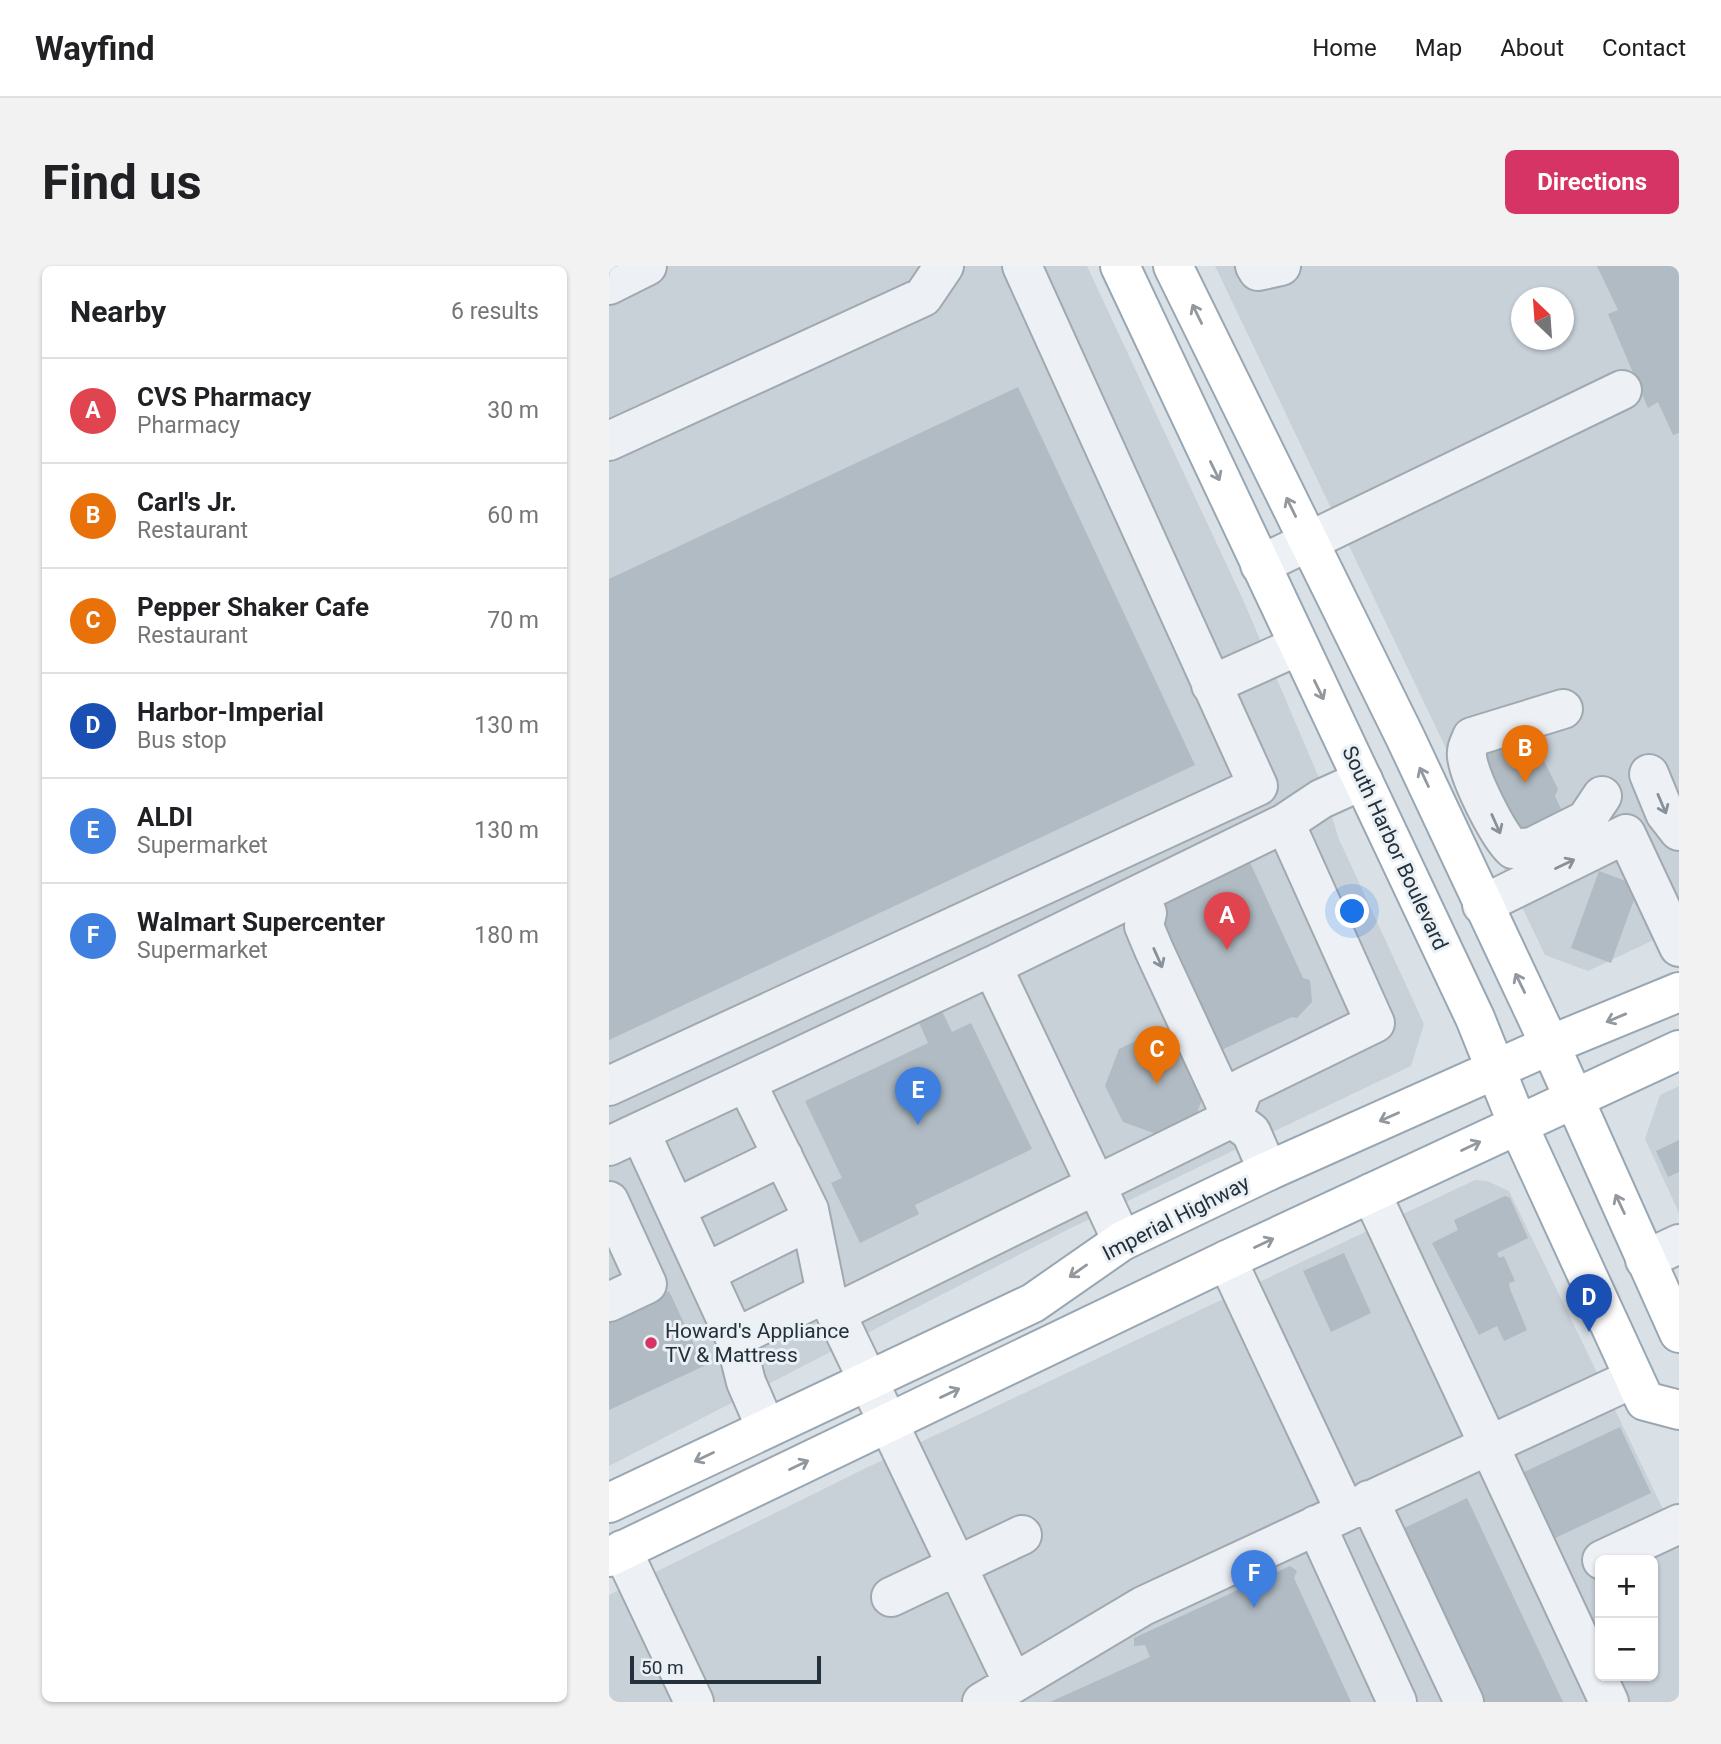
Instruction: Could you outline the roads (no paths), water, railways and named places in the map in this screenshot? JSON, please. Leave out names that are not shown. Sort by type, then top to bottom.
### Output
[{"type":"main road","name":"South Harbor Boulevard","points":[[1120,266],[1297,646],[1475,1018],[1518,1125],[1645,1401],[1679,1410]]},
{"type":"main road","points":[[1173,266],[1405,737],[1550,1045],[1573,1100],[1662,1252],[1679,1333]]},
{"type":"main road","name":"Imperial Highway","points":[[609,1503],[1033,1303],[1122,1241],[1268,1171],[1497,1071],[1550,1045],[1679,992]]},
{"type":"main road","points":[[615,1553],[1227,1260],[1679,1049]]},
{"type":"lane","points":[[609,285],[647,266]]},
{"type":"lane","points":[[609,441],[922,297],[944,266]]},
{"type":"lane","points":[[609,1086],[1258,786],[1022,266]]},
{"type":"lane","points":[[1255,266],[1258,271],[1281,266]]},
{"type":"lane","points":[[1260,565],[1622,390]]},
{"type":"lane","points":[[1212,685],[1297,646]]},
{"type":"lane","points":[[1563,709],[1472,737],[1467,748],[1471,771],[1502,839],[1513,849],[1532,847],[1586,820],[1602,796]]},
{"type":"lane","points":[[1649,774],[1665,813],[1679,831]]},
{"type":"lane","points":[[766,1428],[746,1382],[735,1338],[675,1208],[625,1139],[1138,895],[1285,823],[1321,799],[1363,780]]},
{"type":"lane","points":[[735,1338],[832,1303],[1096,1185],[1232,1118],[1244,1087],[1375,1023],[1285,823]]},
{"type":"lane","points":[[1482,905],[1626,834],[1679,947]]},
{"type":"lane","points":[[1138,895],[1147,913],[1144,926],[1154,950],[1232,1118],[1251,1132],[1268,1171]]},
{"type":"lane","points":[[992,966],[1122,1241]]},
{"type":"lane","points":[[747,1082],[811,1220],[832,1303],[957,1566],[998,1693],[1143,1606],[1634,1378]]},
{"type":"lane","points":[[675,1208],[783,1156]]},
{"type":"lane","points":[[1371,1193],[1609,1702]]},
{"type":"lane","points":[[609,1302],[647,1284],[612,1215]]},
{"type":"lane","points":[[705,1273],[811,1220]]},
{"type":"lane","points":[[1227,1260],[1343,1512],[1464,1702]]},
{"type":"lane","points":[[1343,1512],[1397,1702]]},
{"type":"lane","points":[[1614,1555],[1679,1524]]},
{"type":"lane","points":[[891,1597],[1023,1535]]},
{"type":"lane","points":[[615,1553],[694,1702]]},
{"type":"lane","points":[[1553,1583],[1595,1564]]},
{"type":"place","name":"Carl's Jr.","points":[[1525,783]]},
{"type":"place","name":"CVS Pharmacy","points":[[1227,950]]},
{"type":"place","name":"Pepper Shaker Cafe","points":[[1157,1084]]},
{"type":"place","name":"ALDI","points":[[918,1125]]},
{"type":"place","name":"Harbor-Imperial","points":[[1589,1332]]},
{"type":"place","name":"Howard's Appliance TV & Mattress","points":[[651,1343]]},
{"type":"place","name":"Walmart Supercenter","points":[[1254,1608]]}]
